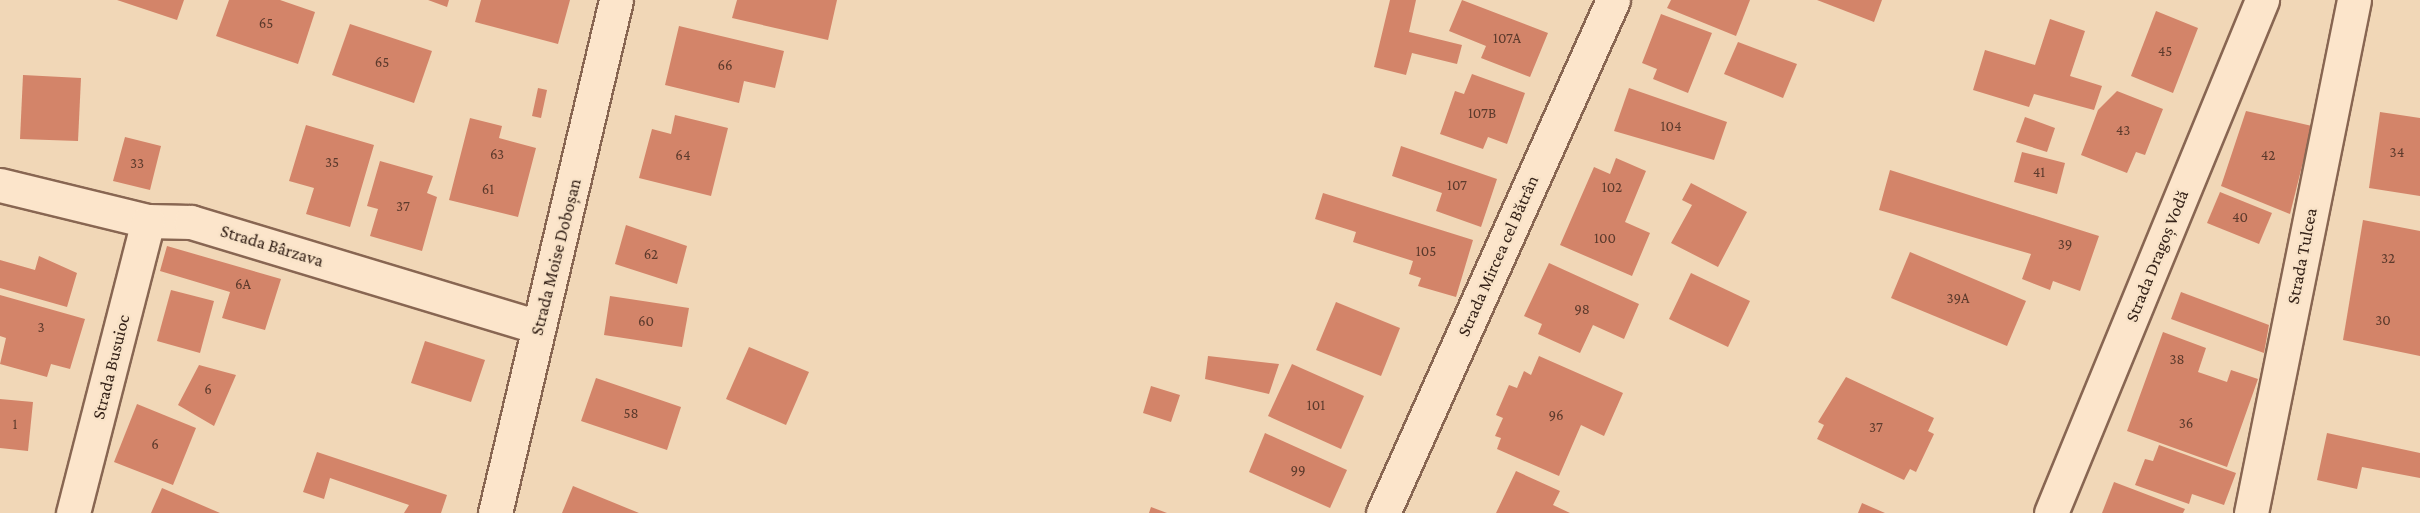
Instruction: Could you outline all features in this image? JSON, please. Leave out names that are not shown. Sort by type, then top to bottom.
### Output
[{"type":"street","name":"Strada Moise Doboșan","points":[[495,513],[616,0]]},
{"type":"street","name":"Strada Mircea cel Bătrân","points":[[1383,513],[1614,0]]},
{"type":"street","name":"Strada Dragoș Vodă","points":[[2051,513],[2262,0]]},
{"type":"street","name":"Strada Tulcea","points":[[2251,513],[2354,0]]},
{"type":"street","name":"Strada Bârzava","points":[[0,185],[148,221],[191,222],[539,327]]},
{"type":"street","name":"Strada Busuioc","points":[[73,513],[148,221]]},
{"type":"building","points":[[117,0],[184,0],[177,20]]},
{"type":"building","points":[[229,0],[280,0],[315,12],[298,64],[216,36]]},
{"type":"building","points":[[428,0],[449,0],[447,7]]},
{"type":"building","points":[[481,0],[570,0],[558,44],[475,22]]},
{"type":"building","points":[[737,0],[837,0],[828,40],[732,18]]},
{"type":"building","points":[[1390,0],[1416,0],[1409,32],[1462,45],[1457,64],[1412,53],[1406,75],[1374,67]]},
{"type":"building","points":[[1462,0],[1548,33],[1530,77],[1481,58],[1486,46],[1449,31]]},
{"type":"building","points":[[1671,0],[1750,0],[1736,36],[1667,8]]},
{"type":"building","points":[[1817,0],[1882,0],[1874,22]]},
{"type":"building","points":[[2156,11],[2198,28],[2173,93],[2131,76]]},
{"type":"building","points":[[1661,14],[1712,33],[1688,93],[1653,79],[1657,69],[1642,63]]},
{"type":"building","points":[[2050,19],[2085,31],[2070,76],[2102,86],[2094,110],[2034,94],[2029,107],[1973,90],[1985,50],[2035,65]]},
{"type":"building","points":[[350,24],[432,51],[414,103],[332,75]]},
{"type":"building","points":[[679,26],[784,51],[775,88],[744,81],[739,103],[665,85]]},
{"type":"building","points":[[1738,42],[1797,64],[1783,98],[1724,74]]},
{"type":"building","points":[[1472,74],[1525,93],[1507,144],[1488,137],[1483,149],[1440,134],[1455,91],[1464,94]]},
{"type":"building","points":[[23,75],[81,78],[78,141],[20,139]]},
{"type":"building","points":[[538,88],[547,90],[541,118],[532,116]]},
{"type":"building","points":[[1629,88],[1727,122],[1714,160],[1614,131]]},
{"type":"building","points":[[2117,91],[2163,109],[2145,155],[2136,152],[2127,173],[2081,155],[2098,110]]},
{"type":"building","points":[[2246,111],[2312,126],[2290,214],[2221,186]]},
{"type":"building","points":[[2380,112],[2420,118],[2420,196],[2369,188]]},
{"type":"building","points":[[675,115],[728,128],[711,196],[639,178],[652,129],[671,134]]},
{"type":"building","points":[[2025,117],[2055,128],[2047,152],[2016,142]]},
{"type":"building","points":[[470,118],[502,126],[499,138],[536,148],[518,217],[449,200]]},
{"type":"building","points":[[306,125],[374,145],[350,227],[306,214],[314,188],[289,181]]},
{"type":"building","points":[[125,137],[161,146],[150,190],[113,181]]},
{"type":"building","points":[[1401,146],[1497,179],[1481,227],[1436,211],[1442,193],[1392,176]]},
{"type":"building","points":[[2022,152],[2065,163],[2057,194],[2014,182]]},
{"type":"building","points":[[1616,158],[1646,171],[1625,222],[1650,233],[1632,276],[1560,245],[1594,167],[1610,174]]},
{"type":"building","points":[[380,161],[433,176],[427,193],[437,197],[422,251],[370,236],[378,209],[367,206]]},
{"type":"building","points":[[1890,170],[2099,236],[2080,291],[2053,281],[2050,290],[2022,279],[2031,254],[1879,210]]},
{"type":"building","points":[[1691,183],[1747,212],[1718,267],[1671,243],[1692,205],[1682,200]]},
{"type":"building","points":[[2220,192],[2272,213],[2259,244],[2207,223]]},
{"type":"building","points":[[1323,193],[1473,240],[1456,297],[1418,286],[1421,278],[1409,274],[1413,261],[1353,242],[1356,232],[1315,219]]},
{"type":"building","points":[[2363,220],[2420,231],[2420,356],[2343,340]]},
{"type":"building","points":[[626,225],[687,246],[677,284],[615,264]]},
{"type":"building","points":[[167,246],[281,279],[265,330],[222,318],[230,292],[160,271]]},
{"type":"building","points":[[1910,252],[2026,301],[2007,346],[1891,298]]},
{"type":"building","points":[[39,256],[77,273],[67,307],[0,288],[0,260],[35,270]]},
{"type":"building","points":[[1549,263],[1639,304],[1624,339],[1593,325],[1580,353],[1538,334],[1542,324],[1524,316]]},
{"type":"building","points":[[1691,273],[1750,301],[1728,347],[1669,319]]},
{"type":"building","points":[[171,290],[214,301],[200,353],[157,341]]},
{"type":"building","points":[[2181,292],[2269,325],[2264,353],[2171,319]]},
{"type":"building","points":[[0,295],[85,319],[70,369],[51,364],[47,377],[0,364],[6,338],[0,336]]},
{"type":"building","points":[[610,296],[689,308],[682,347],[604,335]]},
{"type":"building","points":[[1336,302],[1400,328],[1381,376],[1316,350]]},
{"type":"building","points":[[2163,332],[2206,348],[2198,372],[2227,382],[2231,370],[2258,379],[2227,467],[2127,431]]},
{"type":"building","points":[[425,341],[485,360],[471,402],[411,383]]},
{"type":"building","points":[[749,347],[809,372],[786,425],[726,399]]},
{"type":"building","points":[[1208,356],[1279,364],[1269,394],[1205,379]]},
{"type":"building","points":[[1539,356],[1623,393],[1604,436],[1581,425],[1559,476],[1497,449],[1501,438],[1495,436],[1503,418],[1496,415],[1509,385],[1517,388],[1524,371],[1531,375]]},
{"type":"building","points":[[1292,364],[1364,396],[1341,449],[1268,416]]},
{"type":"building","points":[[199,365],[236,375],[214,426],[178,405]]},
{"type":"building","points":[[1846,377],[1934,418],[1928,431],[1934,434],[1916,472],[1910,469],[1904,480],[1817,439],[1824,425],[1818,422]]},
{"type":"building","points":[[596,378],[681,407],[667,450],[581,421]]},
{"type":"building","points":[[1151,386],[1180,395],[1171,422],[1143,413]]},
{"type":"building","points":[[0,399],[33,402],[28,451],[0,448]]},
{"type":"building","points":[[137,404],[196,428],[173,485],[114,462]]},
{"type":"building","points":[[1265,433],[1347,470],[1330,508],[1249,472]]},
{"type":"building","points":[[2327,433],[2420,453],[2420,478],[2362,467],[2357,489],[2317,480]]},
{"type":"building","points":[[2159,445],[2236,473],[2224,505],[2192,494],[2189,504],[2135,485],[2145,459],[2153,461]]},
{"type":"building","points":[[317,452],[447,495],[441,513],[404,513],[409,505],[330,478],[324,499],[303,492]]},
{"type":"building","points":[[1516,471],[1560,491],[1553,505],[1570,513],[1496,513]]},
{"type":"building","points":[[2114,482],[2185,509],[2183,513],[2102,513]]},
{"type":"building","points":[[573,486],[639,513],[562,513]]},
{"type":"building","points":[[162,488],[220,513],[151,513]]},
{"type":"building","points":[[1862,503],[1885,513],[1858,513]]},
{"type":"building","points":[[1151,507],[1167,513],[1149,513]]}]
